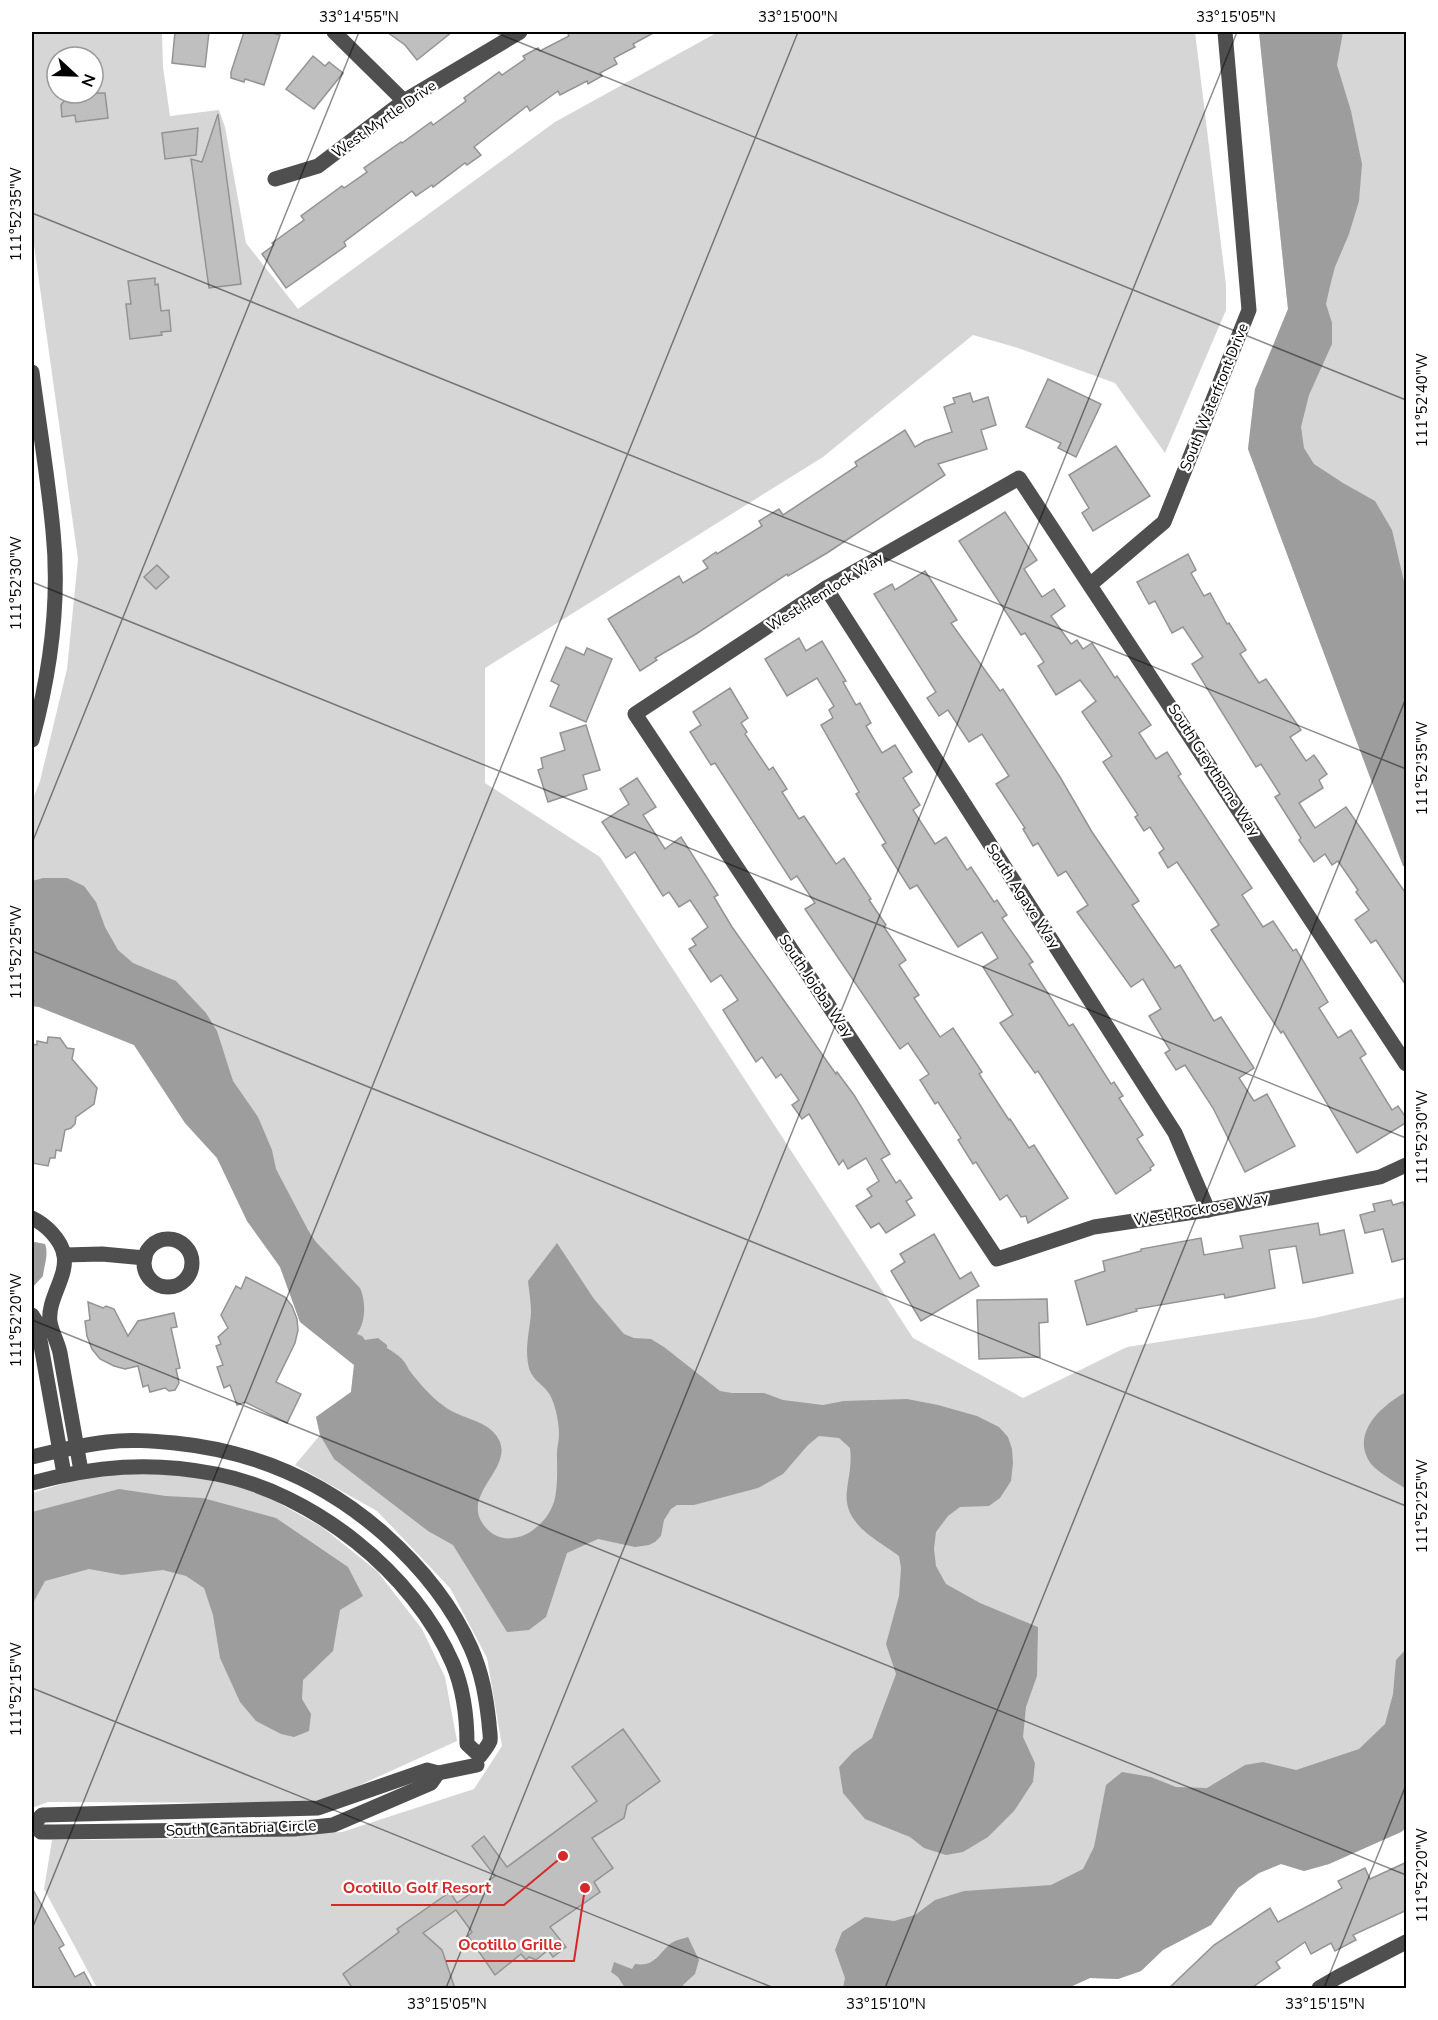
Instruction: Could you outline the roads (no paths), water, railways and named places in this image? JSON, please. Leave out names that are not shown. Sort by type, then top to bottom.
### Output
[{"type":"street","points":[[334,32],[404,101]]},
{"type":"street","name":"West Myrtle Drive","points":[[274,179],[318,166],[404,101],[520,32]]},
{"type":"street","name":"South Waterfront Drive","points":[[1091,584],[1164,522],[1249,310],[1225,32]]},
{"type":"street","points":[[32,372],[35,448],[54,533],[54,600],[46,681],[32,740]]},
{"type":"street","name":"South Greythorne Way","points":[[1019,478],[1407,1064]]},
{"type":"street","name":"West Hemlock Way","points":[[635,714],[826,588],[1019,478]]},
{"type":"street","name":"South Agave Way","points":[[826,588],[1175,1133],[1208,1210]]},
{"type":"street","name":"South Jojoba Way","points":[[635,714],[997,1259]]},
{"type":"street","name":"West Rockrose Way","points":[[997,1259],[1094,1227],[1208,1210],[1380,1177],[1407,1165]]},
{"type":"street","points":[[32,1218],[45,1225],[55,1237],[64,1255],[62,1275],[53,1300],[50,1321],[59,1351],[81,1471]]},
{"type":"street","points":[[64,1255],[102,1254],[145,1258]]},
{"type":"street","points":[[32,1315],[37,1323],[64,1474]]},
{"type":"street","points":[[32,1457],[108,1442],[156,1441],[211,1448],[268,1464],[299,1476],[353,1508],[402,1550],[426,1575],[446,1602],[465,1635],[480,1669],[487,1702],[490,1740],[480,1756],[467,1744],[462,1694],[453,1665],[440,1636],[419,1606],[372,1556],[343,1532],[308,1509],[244,1481],[182,1468],[121,1466],[64,1474],[32,1483]]},
{"type":"street","name":"South Cantabria Circle","points":[[438,1773],[431,1784],[333,1825],[294,1829],[41,1832],[32,1825],[42,1815],[318,1808],[427,1770],[438,1773],[477,1766]]},
{"type":"street","points":[[1319,1989],[1407,1942]]},
{"type":"place","name":"Ocotillo Golf Resort","points":[[563,1856]]},
{"type":"place","name":"Ocotillo Grille","points":[[585,1888]]}]
